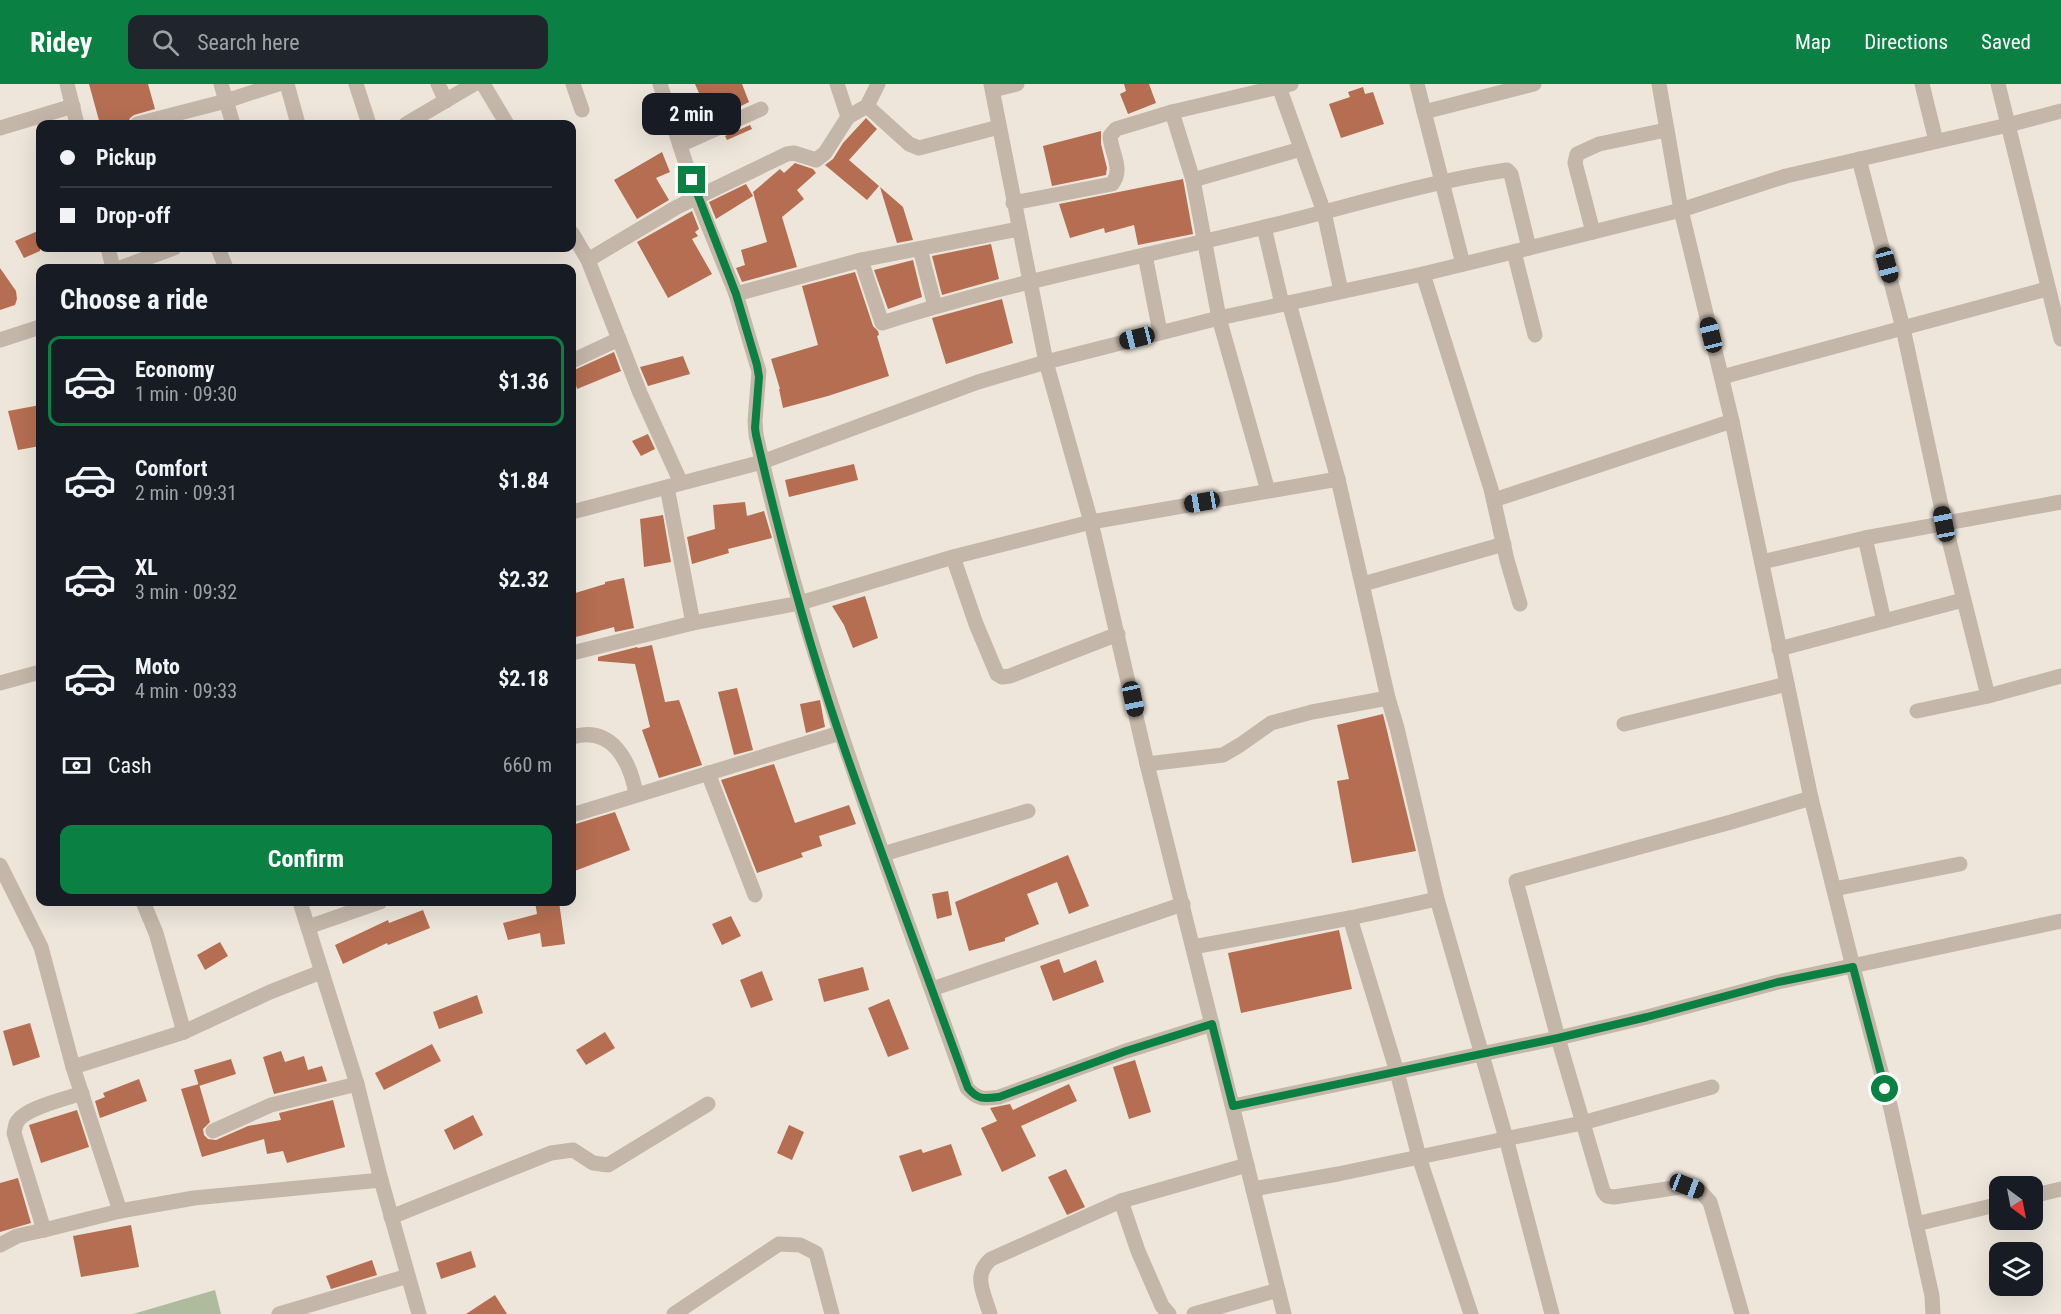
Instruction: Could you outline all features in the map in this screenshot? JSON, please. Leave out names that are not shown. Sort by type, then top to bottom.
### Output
[{"type":"street","points":[[67,84],[76,120]]},
{"type":"street","points":[[221,84],[232,120]]},
{"type":"street","points":[[164,120],[278,84]]},
{"type":"street","points":[[287,84],[297,120]]},
{"type":"street","points":[[356,84],[368,120]]},
{"type":"street","points":[[438,84],[446,101]]},
{"type":"street","points":[[413,120],[474,84]]},
{"type":"street","points":[[483,84],[505,120]]},
{"type":"street","points":[[573,84],[582,110]]},
{"type":"street","points":[[660,84],[698,198],[736,294],[759,371],[755,428],[800,603],[840,733],[968,1088],[975,1096],[985,1099],[999,1097],[1126,1051],[1212,1024]]},
{"type":"street","points":[[837,84],[848,117]]},
{"type":"street","points":[[588,260],[635,231],[787,154],[794,153],[816,160],[825,153],[848,117],[867,106],[878,84]]},
{"type":"street","points":[[1017,84],[992,87],[1018,229],[1046,362],[1091,522],[1182,904],[1284,1314]]},
{"type":"street","points":[[1417,84],[1463,264]]},
{"type":"street","points":[[1424,112],[1534,84]]},
{"type":"street","points":[[1659,84],[1680,210],[1732,421],[1811,798],[1891,1109],[1934,1314]]},
{"type":"street","points":[[1922,84],[1936,141]]},
{"type":"street","points":[[1998,84],[2061,339]]},
{"type":"street","points":[[1013,203],[1112,184],[1117,178],[1118,170],[1110,140],[1111,132],[1116,129],[1172,112],[1283,85],[1301,149],[1324,212],[1341,291]]},
{"type":"street","points":[[0,128],[73,106]]},
{"type":"street","points":[[867,106],[909,144],[919,148],[999,127]]},
{"type":"street","points":[[680,145],[761,109]]},
{"type":"street","points":[[576,511],[762,462],[978,382],[1046,362],[1219,318],[1423,274],[1521,250],[1680,210],[1786,176],[2061,111]]},
{"type":"street","points":[[1172,112],[1193,180],[1219,318],[1268,491]]},
{"type":"street","points":[[1593,232],[1575,163],[1577,154],[1599,144],[1666,130]]},
{"type":"street","points":[[1193,180],[1301,149]]},
{"type":"street","points":[[1859,159],[1903,328],[1944,524],[1988,696]]},
{"type":"street","points":[[861,260],[882,323],[935,306],[1030,281],[1441,183],[1505,170],[1509,171],[1535,335]]},
{"type":"street","points":[[1264,227],[1338,479],[1437,899],[1506,1138],[1552,1314]]},
{"type":"street","points":[[736,294],[861,260],[1018,229]]},
{"type":"street","points":[[576,240],[588,260],[674,485],[693,623]]},
{"type":"street","points":[[920,249],[935,306]]},
{"type":"street","points":[[131,264],[163,252]]},
{"type":"street","points":[[1145,255],[1160,332]]},
{"type":"street","points":[[1423,274],[1494,500],[1503,544],[1520,603]]},
{"type":"street","points":[[1722,377],[2048,289]]},
{"type":"street","points":[[0,340],[36,328]]},
{"type":"street","points":[[576,358],[619,339]]},
{"type":"street","points":[[1494,500],[1732,421]]},
{"type":"street","points":[[576,652],[693,623],[800,603],[953,557],[1091,522],[1338,479]]},
{"type":"street","points":[[1762,562],[1865,538],[2061,502]]},
{"type":"street","points":[[1865,538],[1884,621]]},
{"type":"street","points":[[1363,585],[1503,544]]},
{"type":"street","points":[[953,557],[976,624],[997,674],[1002,677],[1010,676],[1118,634]]},
{"type":"street","points":[[1779,649],[1963,600]]},
{"type":"street","points":[[0,682],[36,673]]},
{"type":"street","points":[[1917,711],[1988,696],[2061,676]]},
{"type":"street","points":[[1624,724],[1787,684]]},
{"type":"street","points":[[1148,764],[1223,755],[1271,723],[1312,712],[1388,698]]},
{"type":"street","points":[[576,732],[596,735],[618,749],[630,770],[636,794]]},
{"type":"street","points":[[576,814],[840,733]]},
{"type":"street","points":[[708,773],[755,895]]},
{"type":"street","points":[[1742,1314],[1710,1202],[1700,1191],[1687,1186],[1614,1197],[1607,1196],[1602,1191],[1516,881],[1811,798]]},
{"type":"street","points":[[883,855],[1028,811]]},
{"type":"street","points":[[1834,889],[1960,864]]},
{"type":"street","points":[[0,865],[41,947],[73,1067],[120,1211]]},
{"type":"street","points":[[1193,947],[1350,918],[1437,899]]},
{"type":"street","points":[[932,989],[1182,904]]},
{"type":"street","points":[[145,906],[156,933],[184,1032]]},
{"type":"street","points":[[301,906],[357,1084],[381,1180],[419,1314]]},
{"type":"street","points":[[308,927],[368,906]]},
{"type":"street","points":[[1350,918],[1397,1072],[1419,1157],[1471,1314]]},
{"type":"street","points":[[1233,1106],[1558,1038],[1778,982],[2061,921]]},
{"type":"street","points":[[73,1067],[184,1032],[270,992],[321,972]]},
{"type":"street","points":[[213,1131],[271,1106],[357,1084]]},
{"type":"street","points":[[1253,1189],[1582,1123],[1712,1086]]},
{"type":"street","points":[[44,1230],[14,1133],[16,1122],[23,1114],[33,1109],[82,1093]]},
{"type":"street","points":[[391,1217],[551,1153],[573,1150],[593,1163],[608,1165],[708,1104]]},
{"type":"street","points":[[990,1314],[980,1277],[983,1266],[991,1259],[1121,1201],[1247,1165]]},
{"type":"street","points":[[0,1245],[17,1236],[120,1211],[194,1198],[381,1180]]},
{"type":"street","points":[[2043,1193],[2061,1188]]},
{"type":"street","points":[[1121,1201],[1138,1251],[1161,1306],[1169,1314]]},
{"type":"street","points":[[1916,1224],[1989,1207]]},
{"type":"street","points":[[674,1314],[779,1244],[800,1245],[816,1253],[832,1314]]},
{"type":"street","points":[[279,1314],[408,1276]]},
{"type":"street","points":[[1194,1314],[1278,1290]]},
{"type":"green space","points":[[215,1290],[221,1314],[133,1314]]},
{"type":"building","points":[[89,84],[148,84],[155,109],[134,115],[129,120],[99,120]]},
{"type":"building","points":[[695,84],[742,84],[749,102],[717,118],[716,116],[710,118]]},
{"type":"building","points":[[1124,84],[1149,84],[1156,103],[1128,114],[1120,94],[1126,91]]},
{"type":"building","points":[[1363,87],[1365,94],[1373,92],[1384,124],[1341,138],[1329,104],[1350,97],[1348,92]]},
{"type":"building","points":[[866,118],[877,129],[849,160],[879,186],[867,200],[825,165],[833,159],[843,143]]},
{"type":"building","points":[[750,125],[752,129],[727,140],[725,136]]},
{"type":"building","points":[[1101,131],[1106,175],[1052,186],[1043,146]]},
{"type":"building","points":[[662,152],[670,172],[656,178],[669,200],[637,219],[614,180]]},
{"type":"building","points":[[795,163],[813,169],[816,173],[797,190],[804,199],[782,217],[797,267],[742,282],[736,268],[745,265],[741,250],[767,242],[753,192],[780,169],[784,173]]},
{"type":"building","points":[[1183,179],[1193,234],[1138,245],[1134,225],[1105,233],[1104,228],[1070,238],[1059,204]]},
{"type":"building","points":[[746,184],[753,196],[716,219],[709,202]]},
{"type":"building","points":[[880,187],[903,207],[913,240],[897,243]]},
{"type":"building","points":[[692,211],[699,229],[695,232],[698,236],[692,239],[712,274],[668,298],[637,242]]},
{"type":"building","points":[[36,232],[38,252],[24,258],[15,241]]},
{"type":"building","points":[[991,244],[999,279],[942,295],[932,256]]},
{"type":"building","points":[[913,260],[922,297],[888,309],[874,270]]},
{"type":"building","points":[[0,268],[16,291],[17,299],[15,305],[0,310]]},
{"type":"building","points":[[855,272],[873,326],[878,331],[877,336],[889,376],[783,408],[771,359],[818,345],[802,286]]},
{"type":"building","points":[[1002,299],[1013,343],[946,364],[932,318]]},
{"type":"building","points":[[614,352],[621,371],[577,389],[576,369]]},
{"type":"building","points":[[683,356],[690,374],[648,386],[640,367]]},
{"type":"building","points":[[36,406],[36,447],[18,450],[8,411]]},
{"type":"building","points":[[648,434],[655,449],[641,456],[632,441]]},
{"type":"building","points":[[854,464],[858,480],[789,497],[785,480]]},
{"type":"building","points":[[745,502],[747,516],[764,511],[772,538],[728,549],[729,553],[692,564],[687,537],[715,529],[713,505]]},
{"type":"building","points":[[663,515],[671,562],[644,567],[640,519]]},
{"type":"building","points":[[624,578],[634,628],[615,632],[614,627],[576,637],[576,593],[605,584],[605,582]]},
{"type":"building","points":[[865,596],[878,638],[853,648],[844,625],[832,606]]},
{"type":"building","points":[[652,645],[665,702],[679,700],[702,765],[659,778],[642,730],[650,727],[635,664],[598,661],[598,657]]},
{"type":"building","points":[[737,688],[753,750],[734,755],[718,692]]},
{"type":"building","points":[[820,700],[825,727],[806,733],[800,704]]},
{"type":"building","points":[[1383,714],[1416,851],[1352,863],[1337,781],[1349,779],[1337,725]]},
{"type":"building","points":[[774,764],[795,823],[849,805],[856,824],[819,836],[822,846],[801,853],[803,857],[757,873],[721,780]]},
{"type":"building","points":[[615,812],[630,850],[576,870],[576,824]]},
{"type":"building","points":[[1068,855],[1089,906],[1069,914],[1057,882],[1027,894],[1039,924],[1005,938],[1005,941],[969,951],[955,902]]},
{"type":"building","points":[[948,891],[952,915],[937,919],[932,894]]},
{"type":"building","points":[[536,906],[560,906],[565,944],[542,947],[540,933],[508,940],[503,923],[537,914]]},
{"type":"building","points":[[423,910],[430,928],[388,945],[387,943],[343,964],[335,945],[388,920],[389,923]]},
{"type":"building","points":[[731,916],[741,936],[722,945],[712,924]]},
{"type":"building","points":[[1339,930],[1352,989],[1241,1013],[1228,953]]},
{"type":"building","points":[[220,942],[228,956],[205,970],[197,955]]},
{"type":"building","points":[[1059,959],[1064,973],[1096,960],[1104,982],[1053,1001],[1040,966]]},
{"type":"building","points":[[863,967],[869,990],[824,1002],[818,979]]},
{"type":"building","points":[[762,971],[773,1000],[751,1008],[740,980]]},
{"type":"building","points":[[477,995],[483,1013],[439,1029],[433,1012]]},
{"type":"building","points":[[889,999],[909,1049],[888,1057],[868,1008]]},
{"type":"building","points":[[30,1023],[40,1057],[13,1066],[3,1031]]},
{"type":"building","points":[[605,1032],[615,1048],[586,1065],[576,1050]]},
{"type":"building","points":[[432,1044],[441,1061],[384,1090],[375,1073]]},
{"type":"building","points":[[281,1051],[285,1062],[304,1056],[308,1070],[322,1066],[327,1081],[274,1094],[263,1057]]},
{"type":"building","points":[[231,1059],[236,1074],[199,1086],[194,1070]]},
{"type":"building","points":[[1135,1060],[1151,1112],[1129,1119],[1113,1067]]},
{"type":"building","points":[[139,1079],[147,1101],[100,1118],[95,1101],[105,1097],[103,1093]]},
{"type":"building","points":[[199,1084],[210,1122],[203,1129],[208,1139],[216,1140],[248,1126],[281,1120],[279,1113],[333,1100],[345,1147],[287,1163],[283,1151],[267,1154],[264,1139],[202,1157],[181,1089]]},
{"type":"building","points":[[1069,1084],[1077,1101],[1021,1126],[1036,1156],[1002,1172],[981,1128],[997,1121],[990,1108],[1010,1104],[1013,1110]]},
{"type":"building","points":[[77,1110],[89,1147],[41,1163],[29,1125]]},
{"type":"building","points":[[473,1115],[483,1135],[454,1150],[444,1130]]},
{"type":"building","points":[[789,1125],[804,1132],[792,1160],[777,1153]]},
{"type":"building","points":[[951,1144],[962,1175],[912,1192],[899,1156],[921,1149],[923,1153]]},
{"type":"building","points":[[1066,1169],[1085,1207],[1067,1215],[1048,1177]]},
{"type":"building","points":[[18,1178],[31,1223],[0,1232],[0,1183]]},
{"type":"building","points":[[131,1225],[139,1267],[81,1277],[73,1236]]},
{"type":"building","points":[[471,1251],[476,1267],[441,1279],[436,1263]]},
{"type":"building","points":[[372,1260],[377,1275],[331,1289],[326,1276]]},
{"type":"building","points":[[495,1295],[507,1314],[466,1314]]},
{"type":"route","points":[[692,180],[736,294],[759,371],[756,435],[785,550],[817,661],[848,758],[968,1088],[975,1096],[985,1099],[999,1097],[1126,1051],[1212,1024],[1233,1106],[1558,1038],[1778,982],[1853,967],[1885,1089]]}]
